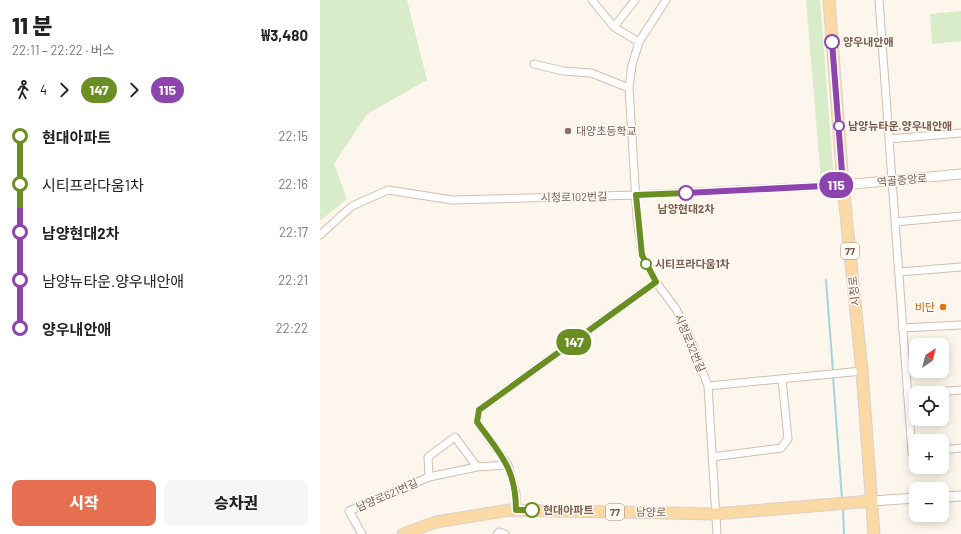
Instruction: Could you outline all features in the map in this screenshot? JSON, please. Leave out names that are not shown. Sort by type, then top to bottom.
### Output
[{"type":"main road","name":"시청로","points":[[829,0],[843,185],[862,371],[874,534]]},
{"type":"main road","name":"남양로","points":[[403,534],[436,522],[516,510],[715,514],[872,501]]},
{"type":"street","points":[[592,0],[614,27],[639,42]]},
{"type":"street","points":[[614,27],[635,0]]},
{"type":"street","name":"시청로32번길","points":[[666,0],[639,42],[632,65],[629,88],[636,195],[642,255],[656,282],[676,309],[708,386],[717,534]]},
{"type":"street","points":[[879,0],[910,434]]},
{"type":"street","points":[[534,64],[563,71],[590,72],[629,88]]},
{"type":"street","points":[[889,140],[961,133]]},
{"type":"street","name":"역골중앙로","points":[[843,185],[961,174]]},
{"type":"street","name":"시청로102번길","points":[[320,236],[352,206],[388,190],[452,200],[636,195],[843,185]]},
{"type":"street","points":[[894,222],[961,216]]},
{"type":"street","points":[[899,272],[961,267]]},
{"type":"street","points":[[516,510],[516,493],[508,465],[477,422],[479,410],[656,282]]},
{"type":"street","points":[[902,328],[961,325]]},
{"type":"street","points":[[708,386],[862,371]]},
{"type":"street","points":[[712,457],[781,448],[788,439],[782,379]]},
{"type":"street","points":[[949,391],[961,390]]},
{"type":"street","name":"남양로621번길","points":[[362,534],[348,511],[429,477],[428,457],[455,436],[476,467]]},
{"type":"street","points":[[949,449],[961,448]]},
{"type":"street","points":[[429,477],[476,467],[508,465]]},
{"type":"street","points":[[949,497],[961,496]]},
{"type":"street","points":[[872,501],[909,498]]},
{"type":"street","points":[[498,534],[499,532],[505,534]]},
{"type":"green space","points":[[320,0],[407,0],[427,80],[367,114],[334,164],[347,199],[320,221]]},
{"type":"green space","points":[[806,0],[820,0],[834,180],[821,181]]},
{"type":"green space","points":[[961,11],[961,41],[932,44],[930,14]]},
{"type":"waterway","points":[[826,280],[833,371]]},
{"type":"waterway","points":[[833,376],[842,499]]},
{"type":"waterway","points":[[843,507],[844,534]]},
{"type":"bus line","name":"115","points":[[686,193],[843,185],[832,42]]},
{"type":"bus line","name":"147","points":[[532,510],[516,510],[516,493],[508,465],[477,422],[479,410],[656,282],[642,255],[637,218],[636,195],[686,193]]},
{"type":"place","name":"양우내안애","points":[[832,42]]},
{"type":"place","name":"남양뉴타운.양우내안애","points":[[839,126]]},
{"type":"place","name":"대양초등학교","points":[[568,131]]},
{"type":"place","name":"남양현대2차","points":[[686,193]]},
{"type":"place","name":"시티프라다움1차","points":[[646,264]]},
{"type":"place","name":"비단","points":[[943,307]]},
{"type":"place","name":"현대아파트","points":[[532,510]]}]
